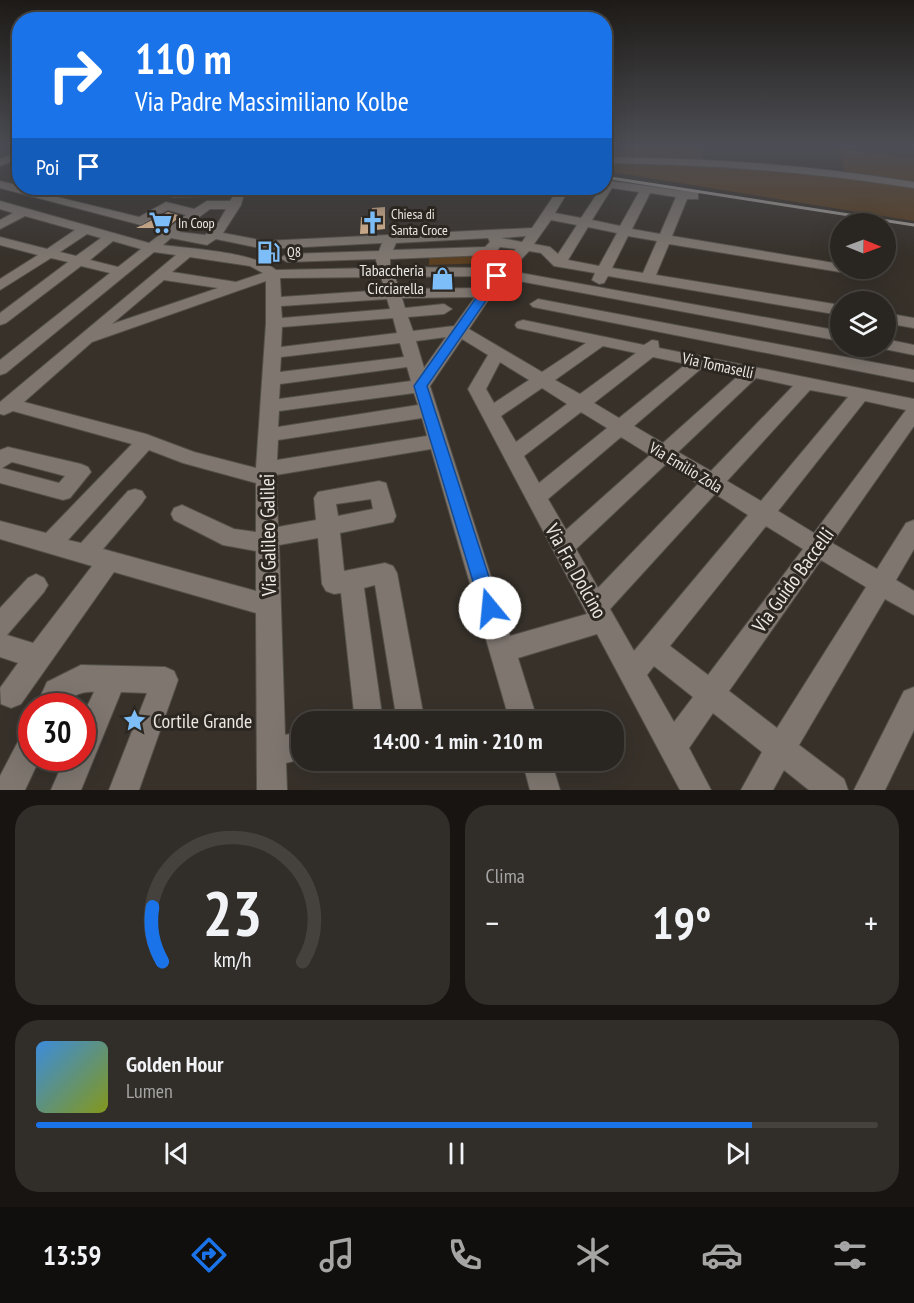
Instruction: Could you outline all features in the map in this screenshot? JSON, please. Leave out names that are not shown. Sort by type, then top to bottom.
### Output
[{"type":"street","points":[[612,185],[688,196],[664,239],[648,277]]},
{"type":"street","points":[[594,290],[646,189]]},
{"type":"street","points":[[40,195],[141,221],[166,206],[195,213]]},
{"type":"street","points":[[0,369],[195,213],[207,205],[217,204],[233,195]]},
{"type":"street","points":[[5,408],[185,254],[212,238],[235,195]]},
{"type":"street","points":[[270,405],[421,386],[486,292],[527,246],[560,195]]},
{"type":"street","points":[[559,263],[601,195]]},
{"type":"street","points":[[1,206],[151,248],[250,262],[271,287],[486,292]]},
{"type":"street","points":[[0,225],[23,212]]},
{"type":"street","points":[[547,215],[664,239],[830,267]]},
{"type":"street","points":[[0,286],[84,230]]},
{"type":"street","points":[[168,234],[266,245],[292,245],[436,237],[495,238],[537,230]]},
{"type":"street","points":[[0,320],[111,237]]},
{"type":"street","points":[[428,253],[436,237]]},
{"type":"street","points":[[495,238],[546,250],[559,263],[830,308]]},
{"type":"street","points":[[287,258],[489,251],[495,238]]},
{"type":"street","points":[[376,255],[392,239]]},
{"type":"street","points":[[376,240],[376,255],[390,289],[439,441],[521,711]]},
{"type":"street","points":[[0,241],[122,272]]},
{"type":"street","points":[[271,287],[292,245]]},
{"type":"street","points":[[161,275],[236,286],[390,289],[486,270],[830,334]]},
{"type":"street","points":[[86,339],[236,286]]},
{"type":"street","name":"Via Galileo Galilei","points":[[271,287],[273,352],[267,473],[272,790]]},
{"type":"street","points":[[390,289],[444,309]]},
{"type":"street","points":[[513,454],[650,351],[664,303]]},
{"type":"street","points":[[538,304],[657,326],[830,352]]},
{"type":"street","points":[[896,320],[914,323]]},
{"type":"street","name":"Via Tomaselli","points":[[523,325],[914,405]]},
{"type":"street","points":[[273,352],[458,331]]},
{"type":"street","name":"Via Emilio Zola","points":[[458,331],[914,604]]},
{"type":"street","points":[[491,414],[600,341]]},
{"type":"street","points":[[896,346],[914,350]]},
{"type":"street","name":"Via Fra Dolcino","points":[[497,353],[477,388],[696,790]]},
{"type":"street","points":[[632,673],[763,513],[857,393],[848,357]]},
{"type":"street","points":[[854,357],[914,376]]},
{"type":"street","points":[[271,379],[413,361]]},
{"type":"street","points":[[536,497],[700,361]]},
{"type":"street","points":[[563,547],[753,372]]},
{"type":"street","points":[[503,650],[562,634],[599,613],[712,483],[806,383]]},
{"type":"street","points":[[5,408],[146,441],[190,458],[267,473],[439,441]]},
{"type":"street","points":[[268,435],[429,411]]},
{"type":"street","name":"Via Guido Baccelli","points":[[672,748],[914,412]]},
{"type":"street","points":[[50,544],[146,441]]},
{"type":"street","points":[[0,461],[8,454],[81,472],[63,492],[0,476]]},
{"type":"street","points":[[11,694],[38,657],[135,497]]},
{"type":"street","points":[[182,514],[231,538],[268,540],[385,516]]},
{"type":"street","points":[[328,527],[334,584],[385,573],[409,711]]},
{"type":"street","points":[[756,790],[914,529]]},
{"type":"street","points":[[0,530],[269,606]]},
{"type":"street","points":[[351,580],[368,711]]},
{"type":"street","points":[[36,585],[1,643],[38,657]]},
{"type":"street","points":[[652,648],[832,790]]},
{"type":"street","points":[[56,693],[81,678],[165,680],[124,790]]},
{"type":"street","points":[[96,719],[113,679]]},
{"type":"street","points":[[869,790],[914,701]]},
{"type":"street","points":[[272,752],[291,748]]},
{"type":"street","points":[[0,783],[18,762]]},
{"type":"street","points":[[9,790],[18,771]]},
{"type":"street","points":[[66,790],[74,771]]},
{"type":"street","points":[[539,771],[545,790]]},
{"type":"shaded area","points":[[678,183],[882,183],[914,187],[914,221],[896,218],[896,213],[865,213]]},
{"type":"shaded area","points":[[490,254],[492,263],[429,265],[429,256]]},
{"type":"building","name":"Chiesa di Santa Croce","points":[[385,207],[385,229],[376,230],[376,233],[360,234],[361,217],[372,217],[372,208]]},
{"type":"building","name":"In Coop","points":[[168,212],[181,216],[166,228],[136,228]]},
{"type":"railway","points":[[642,183],[914,225]]},
{"type":"place","name":"Chiesa di Santa Croce","points":[[373,222]]},
{"type":"place","name":"In Coop","points":[[160,223]]},
{"type":"place","name":"Q8","points":[[269,252]]},
{"type":"place","name":"Tabaccheria Cicciarella","points":[[442,279]]},
{"type":"place","name":"Cortile Grande","points":[[135,721]]},
{"type":"route","points":[[490,608],[421,386],[497,276]]}]
